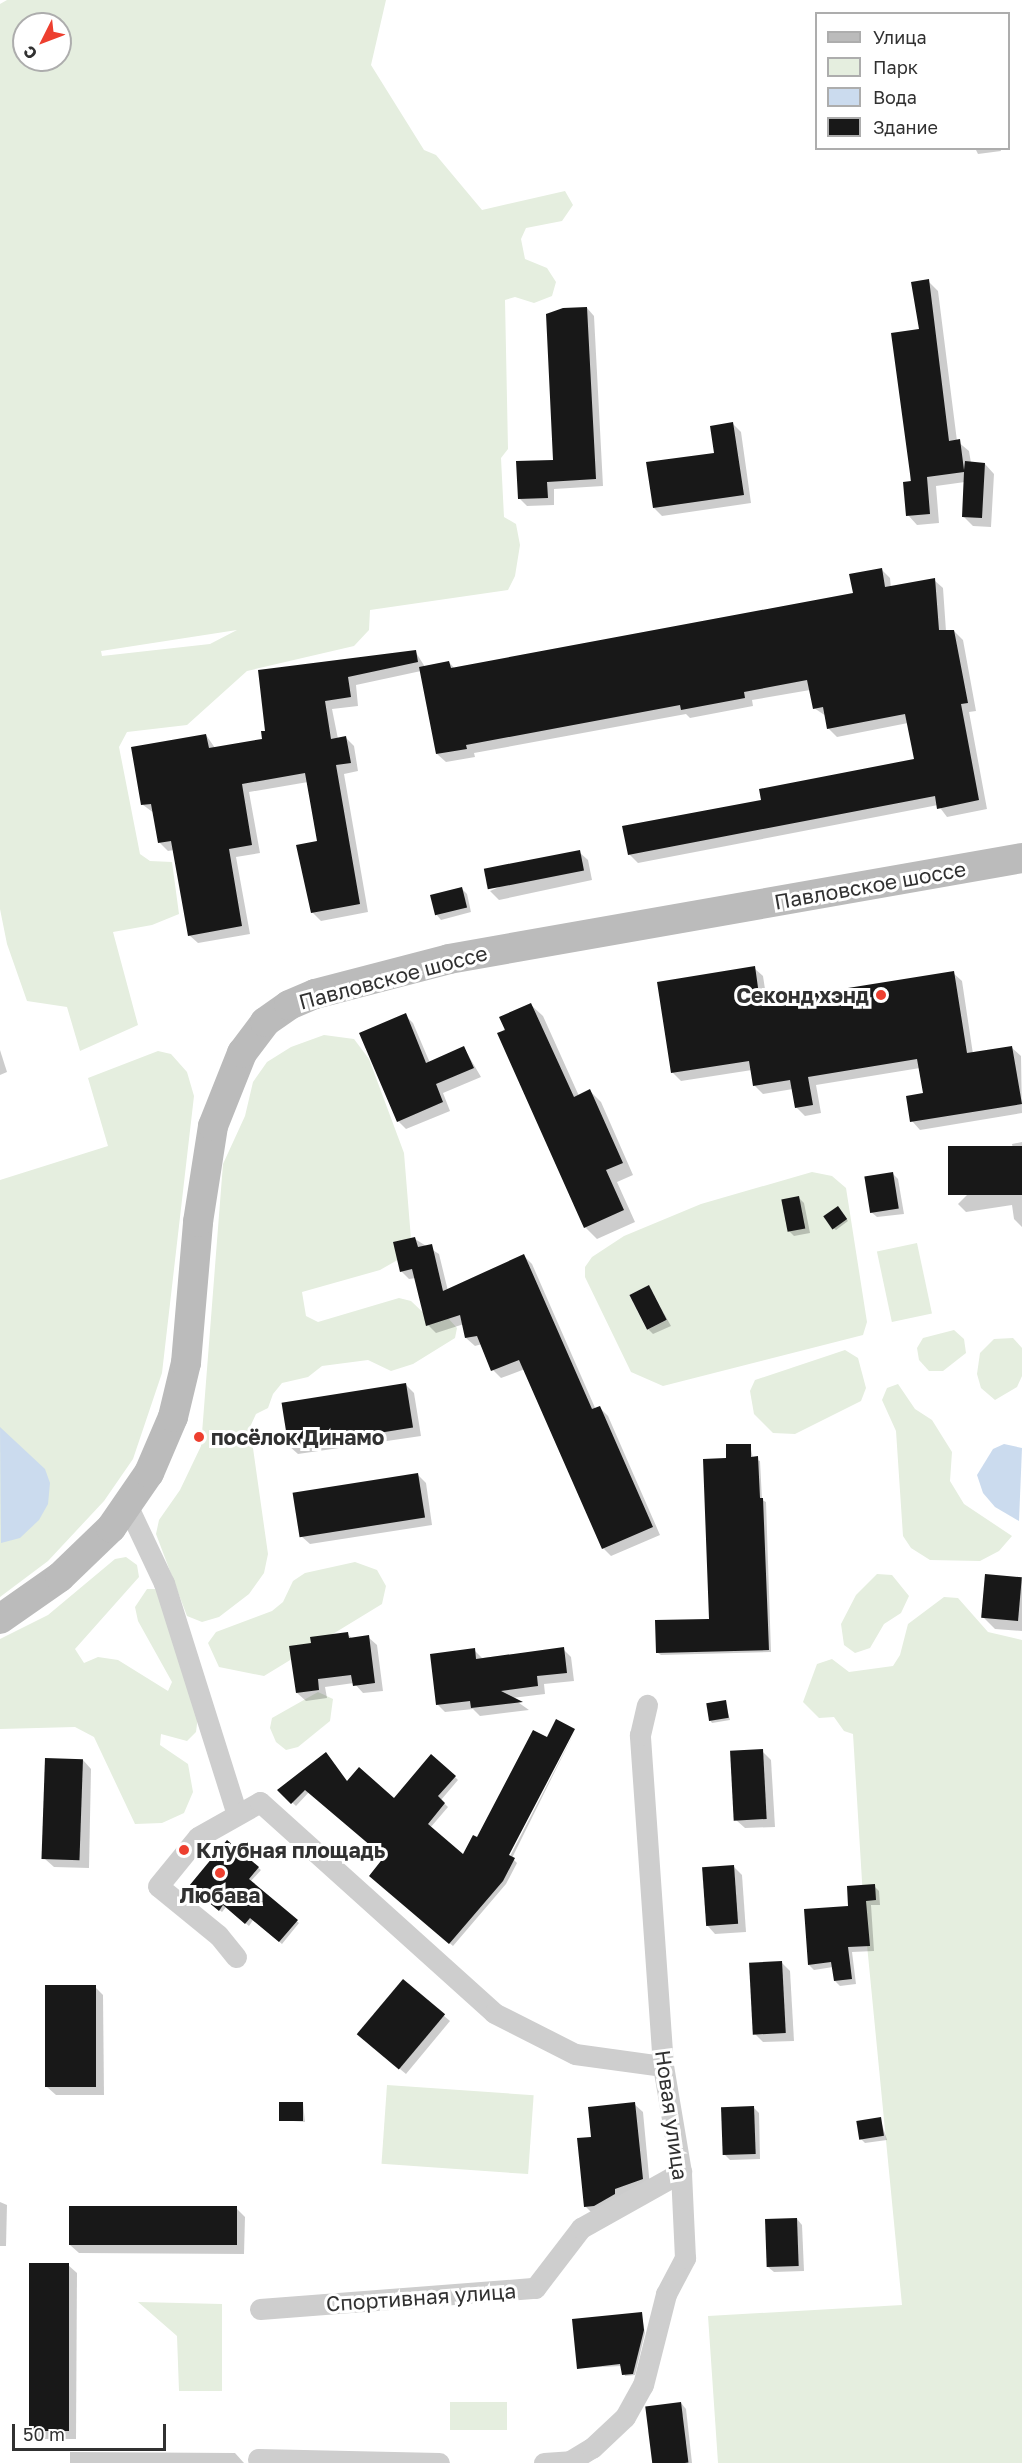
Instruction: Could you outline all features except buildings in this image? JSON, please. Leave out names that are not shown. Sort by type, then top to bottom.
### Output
[{"type":"main road","name":"Павловское шоссе","points":[[0,1619],[60,1577],[128,1507],[149,1473],[173,1417],[186,1363],[204,1172],[222,1099],[253,1034],[289,1005],[315,994],[449,958],[1022,858]]},
{"type":"street","points":[[128,1507],[164,1583],[237,1815]]},
{"type":"street","name":"Новая улица","points":[[544,2463],[570,2461],[592,2448],[625,2417],[643,2385],[666,2294],[685,2258],[681,2172],[663,2066],[640,1735],[647,1705]]},
{"type":"street","points":[[236,1957],[218,1935],[158,1886],[198,1837],[260,1802],[494,2013],[575,2054],[663,2066]]},
{"type":"street","name":"Спортивная улица","points":[[260,2309],[536,2288],[581,2228],[681,2172]]},
{"type":"street","points":[[258,2459],[439,2463]]},
{"type":"green space","points":[[7,0],[386,0],[371,65],[424,150],[436,155],[482,210],[565,191],[573,205],[562,221],[526,228],[521,239],[525,259],[547,268],[556,282],[552,296],[534,303],[515,297],[505,300],[508,449],[501,458],[504,517],[516,524],[520,545],[515,576],[508,590],[370,610],[369,630],[354,646],[247,671],[187,725],[127,732],[119,747],[140,854],[150,861],[172,862],[179,914],[152,925],[113,932],[138,1025],[80,1051],[67,1007],[27,1001],[7,944],[0,909],[0,4]],"holes":[[[237,630],[210,644],[102,656],[101,651]]]},
{"type":"green space","points":[[324,1035],[354,1039],[369,1059],[404,1153],[411,1239],[401,1258],[380,1270],[302,1292],[306,1316],[318,1322],[399,1298],[411,1301],[430,1319],[447,1317],[457,1328],[455,1338],[413,1364],[391,1371],[368,1360],[322,1366],[308,1377],[282,1383],[273,1394],[268,1408],[256,1414],[250,1427],[268,1554],[264,1573],[249,1594],[219,1617],[202,1622],[187,1616],[156,1534],[159,1520],[180,1490],[201,1446],[223,1164],[245,1116],[253,1082],[267,1062],[291,1047]]},
{"type":"green space","points":[[158,1051],[171,1054],[187,1072],[194,1096],[162,1373],[133,1459],[104,1501],[48,1561],[0,1597],[0,1180],[108,1146],[88,1078]]},
{"type":"green space","points":[[812,1172],[832,1176],[846,1188],[867,1322],[863,1335],[663,1386],[631,1372],[585,1277],[585,1267],[592,1257],[624,1236],[701,1204]],"holes":[[[649,1285],[667,1320],[647,1330],[629,1295]]]},
{"type":"green space","points":[[917,1243],[932,1313],[892,1322],[877,1252]]},
{"type":"green space","points":[[954,1330],[964,1339],[966,1353],[943,1371],[929,1371],[919,1360],[917,1348],[923,1338]]},
{"type":"green space","points":[[1013,1338],[1022,1348],[1022,1376],[1017,1387],[995,1400],[981,1388],[977,1374],[980,1353],[994,1339]]},
{"type":"green space","points":[[845,1350],[858,1358],[866,1388],[861,1401],[795,1434],[773,1433],[754,1414],[750,1391],[755,1380]]},
{"type":"green space","points":[[898,1384],[915,1409],[932,1420],[952,1452],[950,1481],[964,1504],[1012,1536],[999,1551],[980,1561],[930,1560],[911,1548],[903,1536],[896,1431],[882,1400],[887,1388]]},
{"type":"green space","points":[[126,1557],[137,1565],[139,1577],[75,1649],[84,1663],[98,1657],[118,1660],[168,1691],[172,1682],[138,1621],[135,1607],[147,1589],[162,1589],[199,1708],[196,1732],[187,1741],[161,1734],[160,1745],[188,1764],[193,1792],[184,1813],[162,1823],[135,1824],[94,1737],[75,1727],[0,1729],[0,1639],[48,1615],[115,1559]]},
{"type":"green space","points":[[355,1562],[377,1570],[386,1586],[382,1604],[264,1676],[219,1667],[208,1643],[216,1632],[272,1611],[283,1602],[293,1581],[305,1573]]},
{"type":"green space","points":[[877,1574],[892,1575],[909,1596],[901,1613],[884,1624],[870,1648],[855,1653],[844,1645],[841,1624],[856,1595]]},
{"type":"green space","points":[[944,1597],[958,1598],[988,1632],[1022,1640],[1022,2463],[718,2463],[708,2316],[902,2305],[864,1914],[853,1734],[844,1731],[834,1717],[819,1718],[803,1702],[817,1664],[832,1659],[849,1672],[893,1666],[900,1655],[908,1624]]},
{"type":"green space","points":[[318,1692],[333,1699],[330,1721],[298,1747],[286,1750],[276,1742],[270,1728],[272,1718]]},
{"type":"green space","points":[[387,2085],[534,2095],[528,2174],[381,2164]]},
{"type":"green space","points":[[138,2302],[222,2304],[222,2391],[179,2391],[177,2336]]},
{"type":"green space","points":[[450,2402],[507,2402],[507,2430],[450,2430]]},
{"type":"water","points":[[0,1427],[45,1469],[50,1483],[48,1504],[39,1520],[20,1538],[1,1543]]},
{"type":"water","points":[[1004,1444],[1022,1448],[1019,1521],[995,1507],[983,1493],[977,1475],[993,1449]]},
{"type":"place","name":"Секонд хэнд","points":[[881,995]]},
{"type":"place","name":"посёлок Динамо","points":[[199,1437]]},
{"type":"place","name":"Клубная площадь","points":[[184,1850]]},
{"type":"place","name":"Любава","points":[[220,1873]]}]
